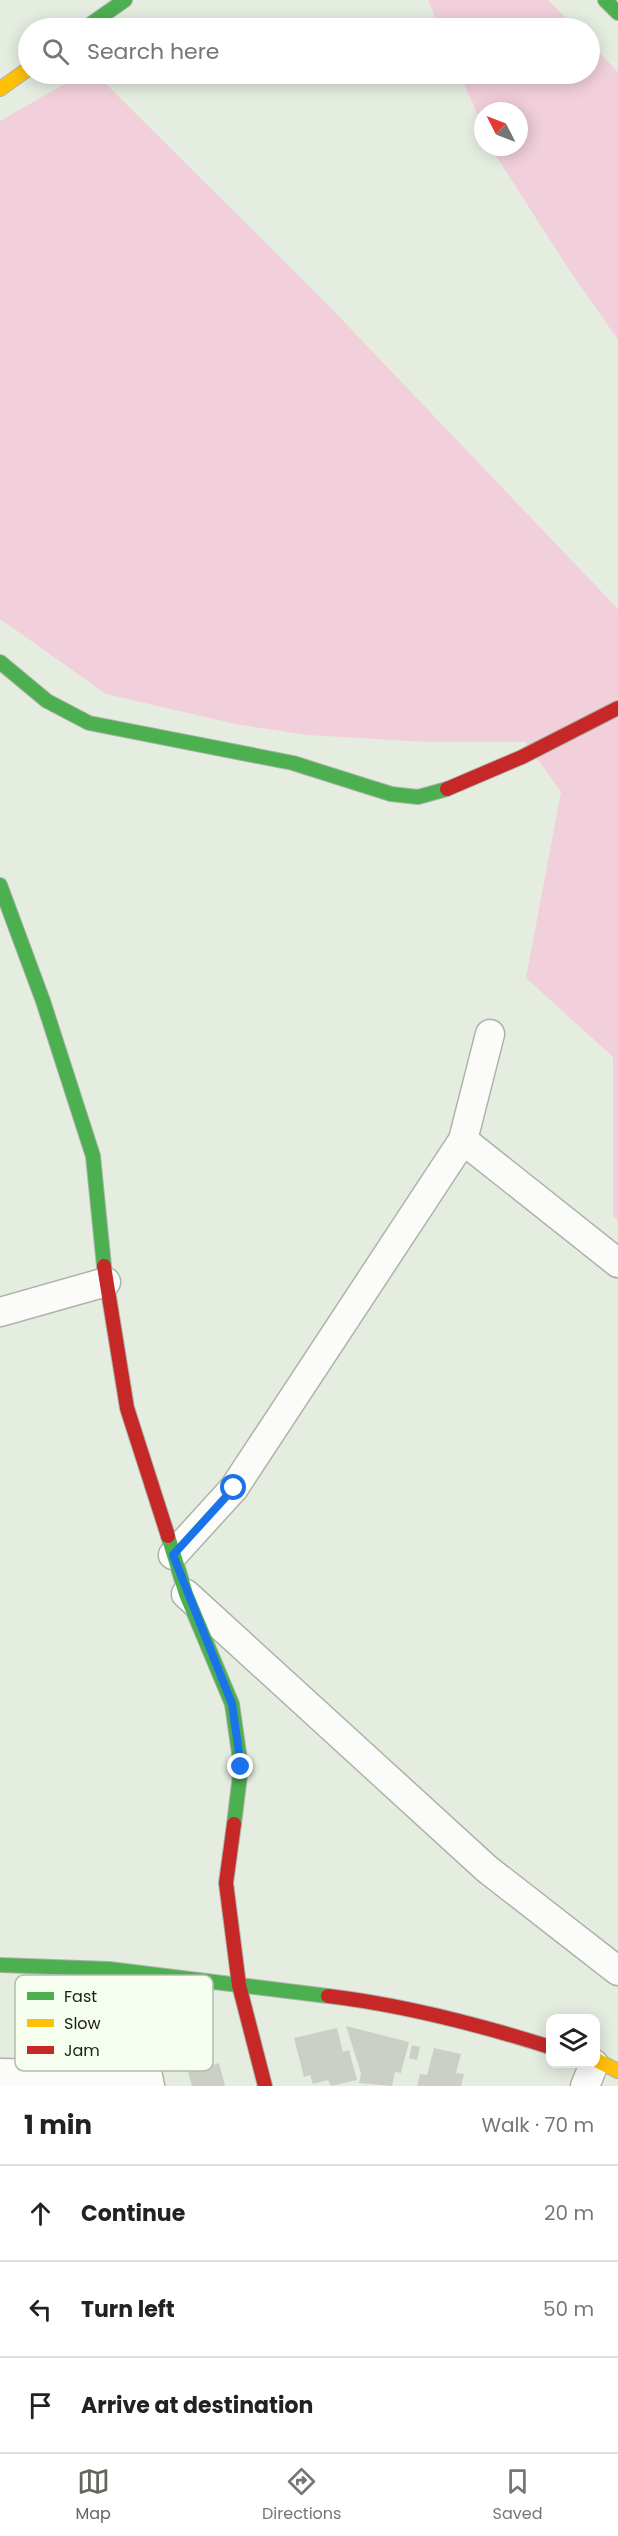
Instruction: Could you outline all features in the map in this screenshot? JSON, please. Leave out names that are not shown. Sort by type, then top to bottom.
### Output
[{"type":"main road","points":[[99,18],[125,0]]},
{"type":"main road","points":[[605,0],[618,13]]},
{"type":"main road","points":[[0,89],[18,76]]},
{"type":"main road","points":[[0,662],[47,701],[89,723],[293,764],[391,794],[418,797],[445,790],[522,757],[618,708]]},
{"type":"main road","points":[[0,885],[43,1001],[93,1156],[106,1281],[127,1408],[186,1594],[232,1704],[241,1767],[226,1883],[239,1985],[265,2086]]},
{"type":"main road","points":[[0,1965],[110,1969],[158,1975]]},
{"type":"main road","points":[[213,1982],[373,2001],[474,2023],[546,2045]]},
{"type":"main road","points":[[600,2063],[618,2071]]},
{"type":"street","points":[[173,1555],[234,1488],[463,1140],[490,1034]]},
{"type":"street","points":[[463,1140],[618,1263]]},
{"type":"street","points":[[0,1312],[106,1281]]},
{"type":"street","points":[[186,1594],[487,1869],[618,1971]]},
{"type":"street","points":[[585,2086],[592,2068]]},
{"type":"street","points":[[0,2073],[148,2076],[150,2086]]},
{"type":"shaded area","points":[[428,0],[548,0],[566,18],[436,18]]},
{"type":"shaded area","points":[[600,53],[618,72],[618,340],[568,268],[496,156],[528,156],[528,102],[474,102],[474,107],[464,84],[600,84]]},
{"type":"shaded area","points":[[65,84],[106,84],[328,305],[618,609],[618,1220],[613,1216],[613,1057],[526,978],[561,792],[525,742],[428,742],[307,735],[235,724],[106,694],[0,619],[0,121]]},
{"type":"building","points":[[346,2026],[409,2042],[401,2073],[395,2072],[392,2086],[359,2083],[361,2073]]},
{"type":"building","points":[[337,2028],[343,2052],[349,2050],[357,2080],[331,2086],[328,2080],[313,2084],[310,2075],[304,2077],[294,2038]]},
{"type":"building","points":[[412,2045],[420,2047],[417,2060],[409,2058]]},
{"type":"building","points":[[434,2048],[461,2054],[456,2073],[464,2074],[461,2086],[417,2086],[420,2074],[427,2075]]},
{"type":"building","points":[[219,2063],[225,2086],[192,2086],[188,2072],[213,2071],[213,2065]]},
{"type":"traffic: fast","points":[[99,18],[125,0]]},
{"type":"traffic: fast","points":[[605,0],[618,13]]},
{"type":"traffic: fast","points":[[0,662],[47,701],[89,723],[293,763],[391,794],[418,797],[447,789]]},
{"type":"traffic: fast","points":[[0,885],[43,1001],[93,1156],[104,1266]]},
{"type":"traffic: fast","points":[[168,1536],[186,1594],[232,1704],[241,1767],[234,1824]]},
{"type":"traffic: fast","points":[[0,1965],[109,1969],[158,1975]]},
{"type":"traffic: fast","points":[[213,1982],[328,1996]]},
{"type":"traffic: slow","points":[[0,89],[18,76]]},
{"type":"traffic: slow","points":[[600,2062],[618,2071]]},
{"type":"traffic: jam","points":[[447,789],[522,757],[618,708]]},
{"type":"traffic: jam","points":[[104,1266],[127,1408],[168,1536]]},
{"type":"traffic: jam","points":[[234,1824],[226,1883],[239,1985],[265,2086]]},
{"type":"traffic: jam","points":[[328,1996],[440,2016],[546,2046]]},
{"type":"route","points":[[234,1488],[173,1555],[186,1594],[232,1704],[241,1767]]}]
